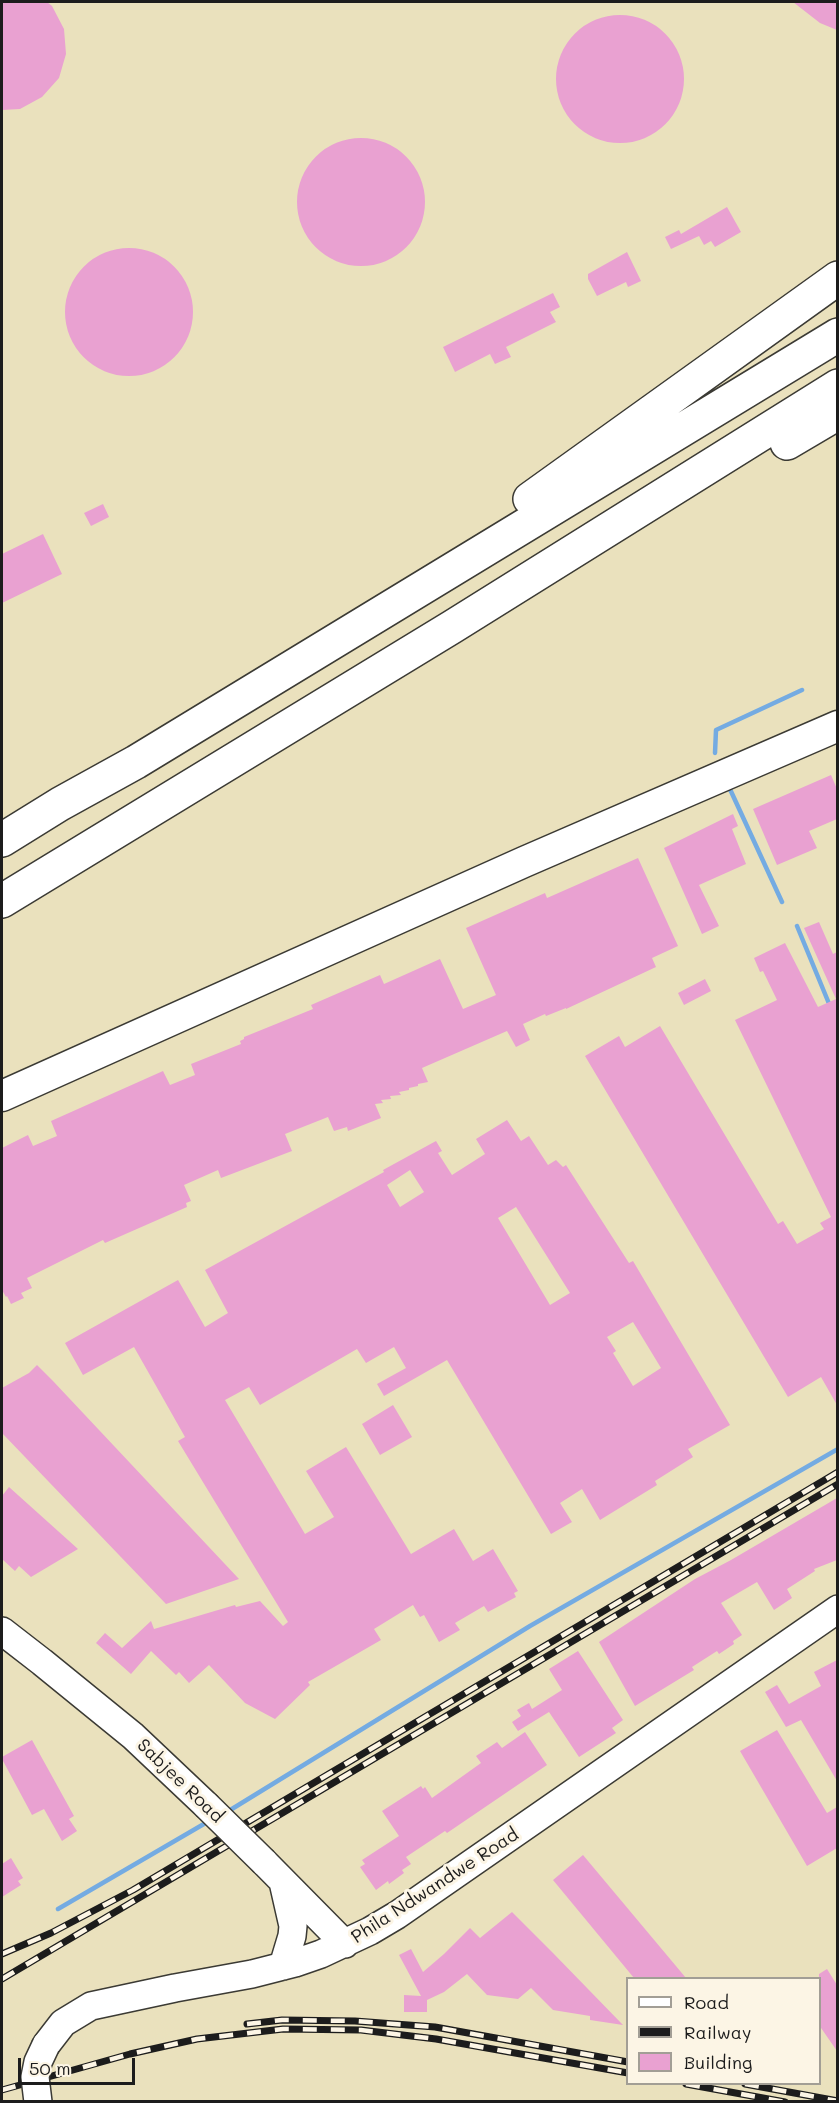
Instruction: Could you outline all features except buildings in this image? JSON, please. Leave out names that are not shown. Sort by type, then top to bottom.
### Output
[{"type":"highway","points":[[405,599],[492,526],[837,278]]},
{"type":"highway","points":[[2,840],[60,804],[136,762],[405,599],[837,334]]},
{"type":"highway","points":[[2,901],[452,627],[837,386]]},
{"type":"highway","points":[[452,627],[705,490],[837,413]]},
{"type":"main road","points":[[2,1096],[524,862],[837,726]]},
{"type":"street","name":"Phila Ndwandwe Road","points":[[38,2102],[35,2077],[38,2062],[46,2045],[63,2023],[91,2006],[283,1966],[345,1944],[397,1915],[837,1609]]},
{"type":"street","name":"Sabjee Road","points":[[2,1631],[133,1736],[206,1805],[345,1944]]},
{"type":"street","points":[[273,1872],[293,1926],[283,1966]]},
{"type":"waterway","points":[[715,753],[716,730],[802,690]]},
{"type":"waterway","points":[[729,787],[782,902]]},
{"type":"waterway","points":[[797,926],[830,1006]]},
{"type":"waterway","points":[[227,1812],[530,1626],[838,1449]]},
{"type":"waterway","points":[[58,1909],[209,1821]]},
{"type":"railway","points":[[2,1954],[51,1933],[133,1890],[838,1472]]},
{"type":"railway","points":[[2,1979],[838,1484]]},
{"type":"railway","points":[[247,2024],[282,2020],[355,2021],[435,2027],[626,2062]]},
{"type":"railway","points":[[2,2090],[130,2054],[197,2039],[283,2029],[361,2030],[436,2039],[626,2073]]},
{"type":"railway","points":[[692,2085],[785,2102]]},
{"type":"railway","points":[[750,2085],[838,2101]]}]
